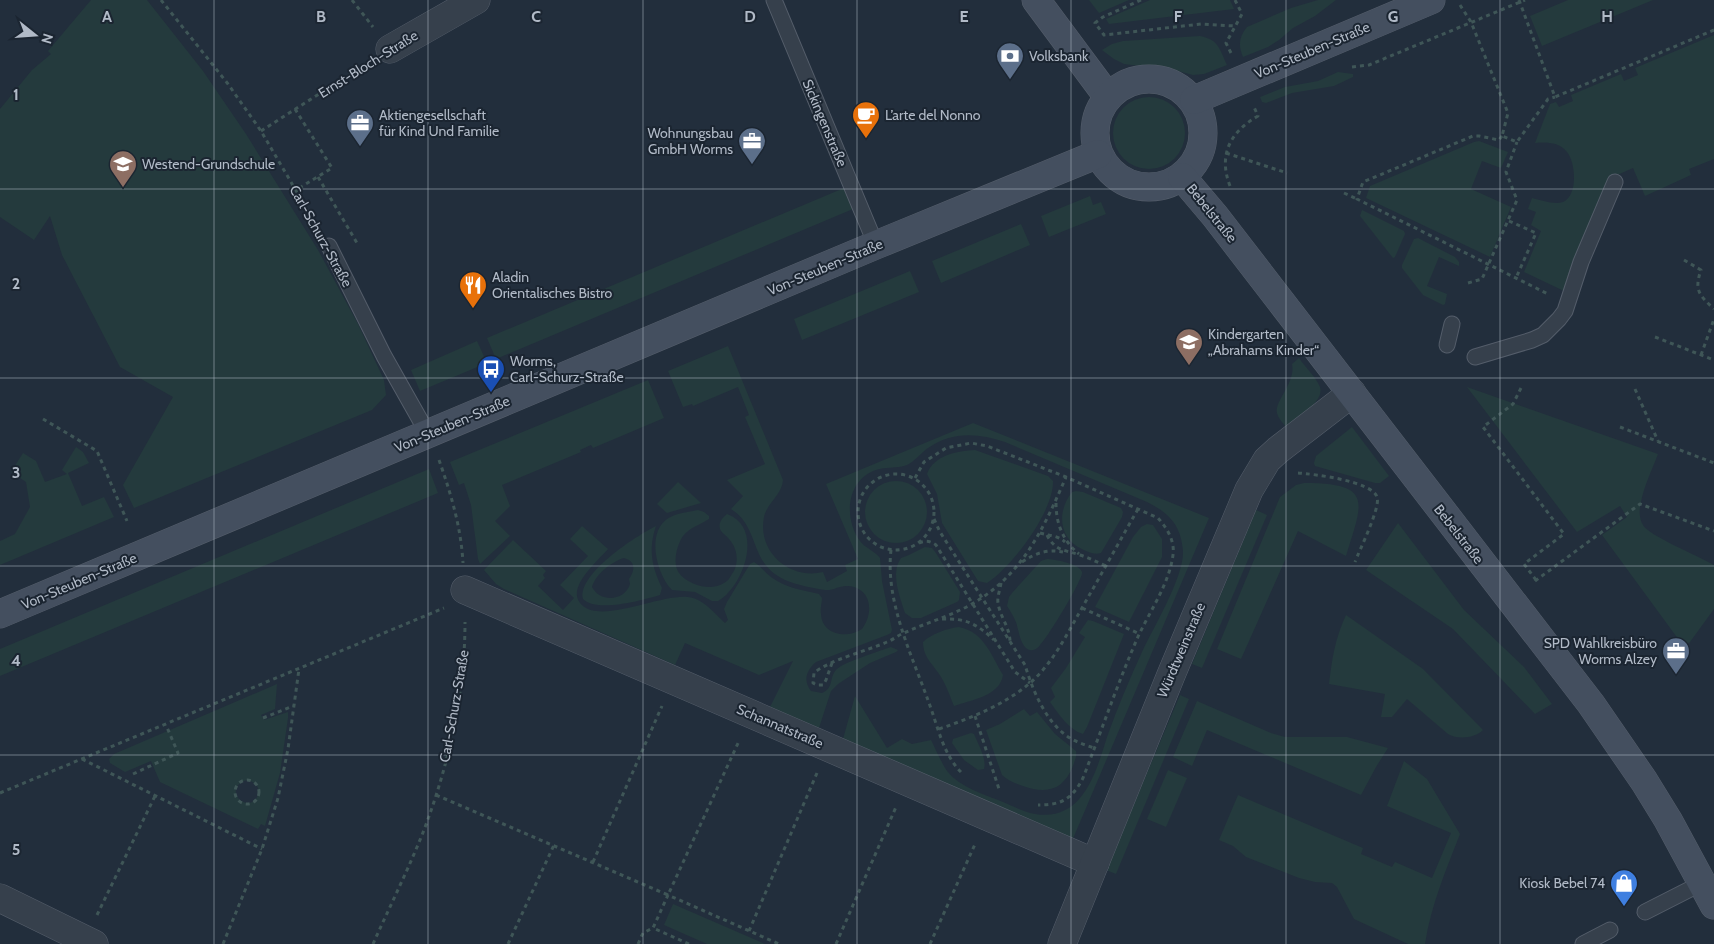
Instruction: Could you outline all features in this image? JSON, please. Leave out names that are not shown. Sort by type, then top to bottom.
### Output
[{"type":"street","name":"Ernst-Bloch-Straße","points":[[390,49],[476,0]]},
{"type":"street","points":[[1036,0],[1108,97]]},
{"type":"street","name":"Von-Steuben-Straße","points":[[1194,100],[1431,0]]},
{"type":"street","points":[[1154,79],[1170,83],[1194,100],[1201,116],[1203,143],[1199,156],[1182,177],[1168,185],[1151,188],[1134,186],[1119,179],[1107,168],[1098,154],[1095,124],[1100,110],[1108,97],[1121,86],[1136,80],[1154,79]]},
{"type":"street","name":"Von-Steuben-Straße","points":[[0,614],[433,446],[876,245],[1098,154]]},
{"type":"street","name":"Bebelstraße","points":[[1182,177],[1215,216],[1591,704],[1623,749],[1663,812],[1708,894]]},
{"type":"street","name":"Würdtweinstraße","points":[[1062,944],[1171,675],[1249,490],[1267,460],[1352,393]]},
{"type":"street","name":"Schannatstraße","points":[[465,595],[674,680],[1095,863]]},
{"type":"street","points":[[0,898],[90,942]]},
{"type":"lane","name":"Sickingenstraße","points":[[774,0],[876,245]]},
{"type":"lane","points":[[1475,357],[1532,340],[1543,335],[1559,319],[1568,302],[1581,262],[1616,182]]},
{"type":"lane","name":"Carl-Schurz-Straße","points":[[331,251],[384,356],[433,446]]},
{"type":"lane","points":[[1447,345],[1452,324]]},
{"type":"lane","points":[[1645,912],[1708,894]]},
{"type":"lane","points":[[1583,944],[1610,930]]},
{"type":"path","name":"Carl-Schurz-Straße","points":[[161,0],[228,84],[261,131],[331,251]]},
{"type":"path","points":[[1141,0],[1103,16],[1095,22],[1104,35],[1202,24],[1235,26]]},
{"type":"path","points":[[1231,55],[1226,43],[1242,14],[1235,0]]},
{"type":"path","points":[[1357,198],[1363,182],[1467,138],[1479,136],[1499,140],[1502,136],[1508,113],[1471,22],[1456,0]]},
{"type":"path","points":[[1519,0],[1555,97]]},
{"type":"path","points":[[1468,283],[1482,279],[1490,265],[1518,200],[1506,172],[1517,142],[1548,99],[1714,30]]},
{"type":"path","name":"Ernst-Bloch-Straße","points":[[261,131],[390,49]]},
{"type":"path","points":[[1215,216],[1237,199],[1226,177],[1226,153],[1238,130],[1258,116],[1254,107]]},
{"type":"path","points":[[295,109],[332,168],[296,190]]},
{"type":"path","points":[[1502,136],[1517,142]]},
{"type":"path","points":[[1226,153],[1287,173]]},
{"type":"path","points":[[318,177],[357,243],[331,251]]},
{"type":"path","points":[[1344,193],[1568,302]]},
{"type":"path","points":[[1509,221],[1536,233],[1516,278]]},
{"type":"path","points":[[1684,260],[1701,270],[1697,282],[1699,293],[1714,310]]},
{"type":"path","points":[[1701,355],[1714,319]]},
{"type":"path","points":[[1655,337],[1714,360]]},
{"type":"path","points":[[1521,388],[1513,404],[1483,427],[1564,534],[1524,564],[1536,580]]},
{"type":"path","points":[[1634,389],[1659,442]]},
{"type":"path","points":[[43,419],[97,451],[127,521]]},
{"type":"path","points":[[1620,427],[1714,462]]},
{"type":"path","points":[[915,478],[924,462],[946,448],[971,443],[987,446],[1066,477],[1158,518],[1167,528],[1172,539],[1174,553],[1170,570],[1140,634],[1099,732],[1083,778],[1072,796],[1050,805],[1032,804]]},
{"type":"path","name":"Carl-Schurz-Straße","points":[[373,944],[423,831],[436,795],[447,757],[457,707],[465,649],[465,595],[458,523],[449,488],[433,446]]},
{"type":"path","points":[[1278,450],[1296,472],[1340,479],[1369,490],[1377,497],[1377,508],[1355,562]]},
{"type":"path","points":[[1030,683],[1016,672],[936,545],[931,541],[925,541],[906,549],[891,550],[880,547],[870,540],[862,530],[858,517],[860,499],[870,484],[879,477],[903,474],[915,478],[924,486],[931,497],[934,519],[940,532],[1024,665],[1030,683],[1043,707],[1062,733],[1079,743],[1094,748]]},
{"type":"path","points":[[1020,564],[1040,533],[1066,477]]},
{"type":"path","points":[[1056,499],[1057,519],[1068,545]]},
{"type":"path","points":[[1509,599],[1640,504],[1714,531]]},
{"type":"path","points":[[939,729],[975,716],[998,704],[1030,683],[1048,663],[1082,608],[1138,509]]},
{"type":"path","points":[[918,543],[927,534],[934,519]]},
{"type":"path","points":[[1040,533],[1054,535],[1080,555]]},
{"type":"path","points":[[1047,535],[1050,542],[1065,552]]},
{"type":"path","points":[[891,550],[889,564],[891,580],[903,633],[949,755],[955,765],[967,776]]},
{"type":"path","points":[[832,664],[823,685],[813,683],[814,673],[818,669],[889,642],[903,633],[939,619],[982,598],[1020,564],[1037,553],[1052,550],[1065,552],[1080,555],[1106,566]]},
{"type":"path","points":[[1001,582],[997,602],[1007,624],[1010,642]]},
{"type":"path","points":[[0,793],[166,725],[465,595]]},
{"type":"path","points":[[1082,608],[1140,634]]},
{"type":"path","points":[[939,619],[955,618],[972,623],[998,643]]},
{"type":"path","points":[[223,944],[262,849],[284,773],[299,668]]},
{"type":"path","points":[[593,863],[674,680]]},
{"type":"path","points":[[263,718],[293,705]]},
{"type":"path","points":[[638,944],[642,933],[653,928],[751,714]]},
{"type":"path","points":[[975,716],[1000,791],[993,789]]},
{"type":"path","points":[[133,774],[178,753],[166,725]]},
{"type":"path","points":[[749,931],[828,747]]},
{"type":"path","points":[[82,758],[262,849]]},
{"type":"path","points":[[247,780],[254,782],[259,788],[259,795],[254,801],[247,804],[240,802],[236,796],[236,788],[240,782],[247,780]]},
{"type":"path","points":[[836,944],[908,781]]},
{"type":"path","points":[[436,795],[779,944]]},
{"type":"path","points":[[90,942],[154,796]]},
{"type":"path","points":[[930,944],[988,817]]},
{"type":"path","points":[[508,944],[554,845]]},
{"type":"path","points":[[653,928],[689,944]]},
{"type":"green space","name":"Westend-Grundschule","points":[[91,0],[147,0],[203,71],[246,134],[318,250],[358,324],[384,380],[386,395],[372,410],[134,508],[123,485],[173,397],[120,367],[62,255],[50,216],[34,240],[0,217],[0,109],[32,70],[51,54],[48,51]]},
{"type":"green space","points":[[1089,0],[1129,0],[1099,13]]},
{"type":"green space","points":[[1150,0],[1230,0],[1234,9],[1109,24],[1106,19]]},
{"type":"green space","points":[[1318,0],[1336,0],[1268,47],[1243,57],[1240,41],[1247,27],[1291,8]]},
{"type":"green space","points":[[1568,0],[1653,0],[1542,46],[1530,16]]},
{"type":"green space","points":[[1714,35],[1714,159],[1689,169],[1691,175],[1645,196],[1633,168],[1615,176],[1597,214],[1585,233],[1564,291],[1524,272],[1541,231],[1531,225],[1536,212],[1528,209],[1532,198],[1552,203],[1563,202],[1568,199],[1573,186],[1574,171],[1567,152],[1556,144],[1535,143],[1550,104],[1556,102],[1559,107],[1573,101],[1571,95],[1621,74],[1624,81],[1638,75],[1635,68]]},
{"type":"green space","points":[[1200,36],[1215,42],[1227,65],[1204,74],[1193,75],[1156,65],[1124,64],[1102,50],[1112,44],[1123,41]]},
{"type":"green space","points":[[1338,72],[1353,74],[1353,77],[1334,86],[1292,93],[1266,103],[1262,102],[1260,97],[1285,87],[1318,81]]},
{"type":"green space","points":[[1149,97],[1163,100],[1175,107],[1182,119],[1185,133],[1182,147],[1175,159],[1163,166],[1149,169],[1135,166],[1123,159],[1116,147],[1113,133],[1116,119],[1123,107],[1135,100]]},
{"type":"green space","points":[[1479,141],[1508,152],[1501,168],[1482,161],[1471,189],[1511,207],[1490,257],[1366,198],[1370,186]]},
{"type":"green space","points":[[844,188],[853,209],[496,359],[487,338]]},
{"type":"green space","points":[[1090,196],[1093,205],[1101,202],[1106,214],[1049,237],[1041,216]]},
{"type":"green space","points":[[1362,210],[1404,231],[1405,234],[1395,257],[1393,258],[1360,216]]},
{"type":"green space","points":[[1021,224],[1030,245],[941,283],[932,261]]},
{"type":"green space","points":[[1418,238],[1455,257],[1459,262],[1459,266],[1439,257],[1427,286],[1447,294],[1445,304],[1443,305],[1423,295],[1402,268],[1414,239]]},
{"type":"green space","points":[[910,271],[919,292],[802,340],[794,319]]},
{"type":"green space","points":[[477,341],[487,363],[420,391],[411,370]]},
{"type":"green space","points":[[728,346],[783,480],[780,490],[768,507],[764,517],[763,530],[766,541],[778,561],[799,572],[823,572],[827,582],[847,571],[845,565],[858,559],[826,484],[973,423],[1209,518],[1072,841],[843,739],[855,696],[887,748],[902,739],[912,744],[931,740],[947,771],[959,782],[973,790],[1035,814],[1051,814],[1065,810],[1076,802],[1085,792],[1092,779],[1123,694],[1167,602],[1182,562],[1182,542],[1177,527],[1168,515],[1147,502],[1005,442],[975,435],[956,436],[937,442],[907,465],[877,469],[864,477],[857,484],[850,502],[851,522],[860,541],[880,558],[882,581],[892,630],[887,635],[816,662],[808,672],[807,683],[811,691],[822,693],[830,686],[834,673],[839,667],[891,647],[898,650],[870,663],[838,684],[831,691],[819,728],[770,707],[793,661],[759,675],[685,643],[675,665],[504,589],[496,584],[484,570],[513,540],[546,571],[543,575],[545,578],[538,586],[563,610],[574,598],[560,585],[588,556],[570,539],[582,526],[608,549],[579,584],[578,599],[583,606],[592,610],[618,610],[677,597],[688,597],[704,603],[725,623],[728,620],[724,609],[727,602],[750,564],[754,562],[782,584],[819,594],[822,598],[822,621],[830,631],[849,634],[862,629],[866,623],[869,609],[866,596],[862,591],[848,586],[828,590],[810,587],[785,580],[773,573],[760,555],[747,526],[731,509],[743,496],[727,480],[765,464],[745,417],[749,415],[738,387],[693,406],[692,404],[683,407],[668,371]]},
{"type":"green space","points":[[1299,358],[1318,383],[1320,393],[1314,404],[1286,427],[1278,417],[1277,408],[1291,378],[1292,364]]},
{"type":"green space","points":[[648,380],[664,418],[593,448],[591,445],[580,450],[581,452],[502,485],[510,506],[495,521],[510,536],[480,564],[471,505],[464,483],[459,485],[450,462]]},
{"type":"green space","points":[[1467,387],[1658,454],[1640,505],[1640,517],[1643,525],[1655,535],[1714,565],[1714,609],[1690,642],[1684,647],[1602,535],[1627,517],[1620,506],[1577,532]]},
{"type":"green space","points":[[1352,427],[1389,476],[1380,483],[1315,466],[1316,456]]},
{"type":"green space","points":[[76,447],[83,452],[89,463],[68,473],[82,506],[104,497],[114,517],[0,565],[0,541],[15,534],[30,507],[26,482],[11,472],[23,453],[36,461],[45,482],[67,474],[62,470]]},
{"type":"green space","points":[[975,450],[1048,476],[1053,481],[1047,507],[1030,537],[1008,565],[987,583],[978,581],[942,523],[937,494],[927,474],[935,462],[947,455]]},
{"type":"green space","points":[[429,469],[438,493],[0,676],[0,649]]},
{"type":"green space","points":[[896,481],[908,484],[918,490],[924,500],[927,512],[924,524],[918,534],[908,540],[896,543],[884,540],[874,534],[868,524],[865,512],[868,500],[874,490],[884,484]]},
{"type":"green space","points":[[678,482],[701,503],[667,513],[657,504]]},
{"type":"green space","points":[[1304,483],[1343,487],[1353,492],[1358,500],[1356,522],[1346,556],[1298,531],[1241,659],[1217,649],[1280,497],[1296,485]]},
{"type":"green space","points":[[1072,492],[1083,492],[1121,508],[1123,512],[1101,553],[1093,553],[1082,549],[1068,538],[1064,531],[1062,515],[1064,507]]},
{"type":"green space","points":[[698,510],[709,516],[709,519],[692,528],[683,536],[677,549],[676,559],[679,573],[694,584],[706,587],[719,586],[727,581],[734,571],[736,554],[734,546],[720,528],[723,517],[727,514],[739,521],[745,532],[747,544],[746,558],[742,571],[727,594],[718,601],[712,601],[695,592],[672,590],[658,565],[655,544],[661,526],[674,515]]},
{"type":"green space","points":[[1256,510],[1267,515],[1202,668],[1192,664]]},
{"type":"green space","points":[[1398,523],[1464,610],[1524,667],[1552,704],[1535,714],[1453,629],[1366,570]]},
{"type":"green space","points":[[1147,524],[1153,525],[1162,539],[1162,557],[1129,622],[1095,607],[1133,537],[1141,527]]},
{"type":"green space","points":[[656,526],[652,542],[652,558],[662,588],[660,595],[609,605],[590,603],[583,599],[584,589],[589,578],[598,568],[623,547]],"holes":[[[628,559],[631,561],[633,570],[627,590],[618,597],[612,598],[606,598],[596,592],[592,587],[600,573],[619,560]]]},
{"type":"green space","points":[[925,547],[932,548],[936,553],[960,592],[959,600],[921,618],[912,618],[905,613],[897,585],[896,571],[901,558]]},
{"type":"green space","points":[[1047,559],[1072,564],[1082,572],[1071,596],[1050,632],[1038,647],[1030,650],[1021,641],[1016,623],[1007,606],[1012,593],[1041,561]]},
{"type":"green space","points":[[1346,615],[1423,669],[1483,730],[1471,736],[1452,736],[1407,699],[1392,717],[1381,717],[1385,694],[1329,684],[1334,649]]},
{"type":"green space","points":[[1088,620],[1124,634],[1083,734],[1073,729],[1050,702],[1055,697],[1051,688],[1085,637],[1079,633]]},
{"type":"green space","points":[[959,627],[968,630],[981,639],[1003,675],[1001,682],[991,692],[954,706],[943,680],[925,653],[923,642],[930,636]]},
{"type":"green space","points":[[277,684],[275,709],[261,715],[264,720],[288,712],[280,773],[265,826],[261,824],[258,829],[160,782],[151,761],[125,772],[110,763],[109,759],[114,754]],"holes":[[[247,780],[257,786],[259,791],[253,802],[243,802],[238,798],[236,789],[240,784]]]},
{"type":"green space","points":[[1180,695],[1189,699],[1116,874],[1106,870]]},
{"type":"green space","points":[[1197,701],[1271,733],[1285,737],[1347,737],[1388,748],[1361,795],[1207,730],[1192,766],[1173,757]]},
{"type":"green space","points":[[1024,709],[1030,716],[1037,712],[1055,734],[1076,751],[1075,760],[1069,774],[1064,781],[1053,788],[1039,790],[1023,786],[1012,782],[1002,775],[986,730],[1000,724]]},
{"type":"green space","points":[[971,733],[974,734],[982,752],[984,769],[978,770],[964,760],[952,743],[953,739]]},
{"type":"green space","points":[[1404,761],[1427,779],[1460,834],[1435,902],[1425,944],[1408,944],[1354,919],[1337,887],[1332,883],[1315,882],[1299,878],[1246,857],[1233,846],[1219,840],[1238,795],[1363,848],[1361,854],[1392,867],[1395,862],[1432,878],[1451,833],[1387,806]]},
{"type":"green space","points":[[1168,770],[1187,778],[1166,827],[1147,819]]},
{"type":"green space","points":[[673,904],[765,944],[707,944],[664,925]]},
{"type":"place","name":"Volksbank","points":[[1010,80]]},
{"type":"place","name":"L’arte del Nonno","points":[[866,139]]},
{"type":"place","name":"Aktiengesellschaft für Kind Und Familie","points":[[360,147]]},
{"type":"place","name":"Wohnungsbau GmbH Worms","points":[[752,165]]},
{"type":"place","name":"Westend-Grundschule","points":[[123,188]]},
{"type":"place","name":"Aladin Orientalisches Bistro","points":[[473,309]]},
{"type":"place","name":"Kindergarten „Abrahams Kinder“","points":[[1189,366]]},
{"type":"place","name":"Worms, Carl-Schurz-Straße","points":[[491,393]]},
{"type":"place","name":"SPD Wahlkreisbüro Worms Alzey","points":[[1676,675]]},
{"type":"place","name":"Kiosk Bebel 74","points":[[1624,907]]}]
